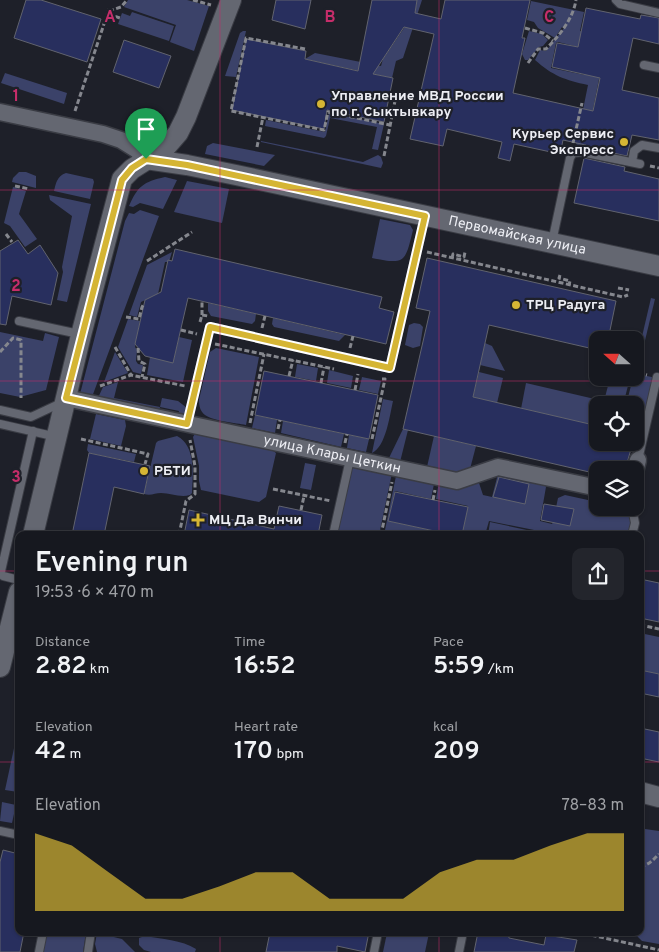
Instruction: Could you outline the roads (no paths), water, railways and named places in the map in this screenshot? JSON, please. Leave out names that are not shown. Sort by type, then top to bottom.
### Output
[{"type":"street","points":[[34,531],[81,335],[122,180],[132,168],[165,148],[178,133],[186,117],[231,0]]},
{"type":"street","points":[[0,112],[103,134],[121,140],[137,150],[146,159]]},
{"type":"street","name":"Первомайская улица","points":[[146,159],[187,165],[659,266]]},
{"type":"street","name":"улица Клары Цеткин","points":[[66,400],[457,481],[498,467],[589,486]]},
{"type":"street","points":[[5,658],[15,611]]},
{"type":"street","points":[[644,793],[659,797]]},
{"type":"lane","points":[[616,0],[620,4],[659,13]]},
{"type":"lane","points":[[644,65],[659,68]]},
{"type":"lane","points":[[552,243],[570,158],[573,153],[577,151],[636,163],[634,151],[642,145],[659,148]]},
{"type":"lane","points":[[187,424],[210,327],[390,368],[425,216]]},
{"type":"lane","points":[[19,322],[81,335]]},
{"type":"lane","points":[[637,461],[657,377]]},
{"type":"lane","points":[[0,410],[31,417],[66,400]]},
{"type":"lane","points":[[0,424],[57,436]]},
{"type":"lane","points":[[15,579],[3,576],[0,571],[33,431]]},
{"type":"lane","points":[[334,531],[350,459]]},
{"type":"lane","points":[[633,531],[635,522],[634,516]]},
{"type":"lane","points":[[0,831],[15,834]]},
{"type":"lane","points":[[39,952],[42,936]]},
{"type":"lane","points":[[88,952],[90,936]]},
{"type":"lane","points":[[374,952],[377,936]]},
{"type":"lane","points":[[459,952],[462,936]]},
{"type":"place","name":"Управление МВД России по г. Сыктывкару","points":[[321,104]]},
{"type":"place","name":"Курьер Сервис Экспресс","points":[[624,142]]},
{"type":"place","name":"ТРЦ Радуга","points":[[516,305]]},
{"type":"place","name":"РБТИ","points":[[144,471]]},
{"type":"place","name":"МЦ Да Винчи","points":[[198,520]]}]
